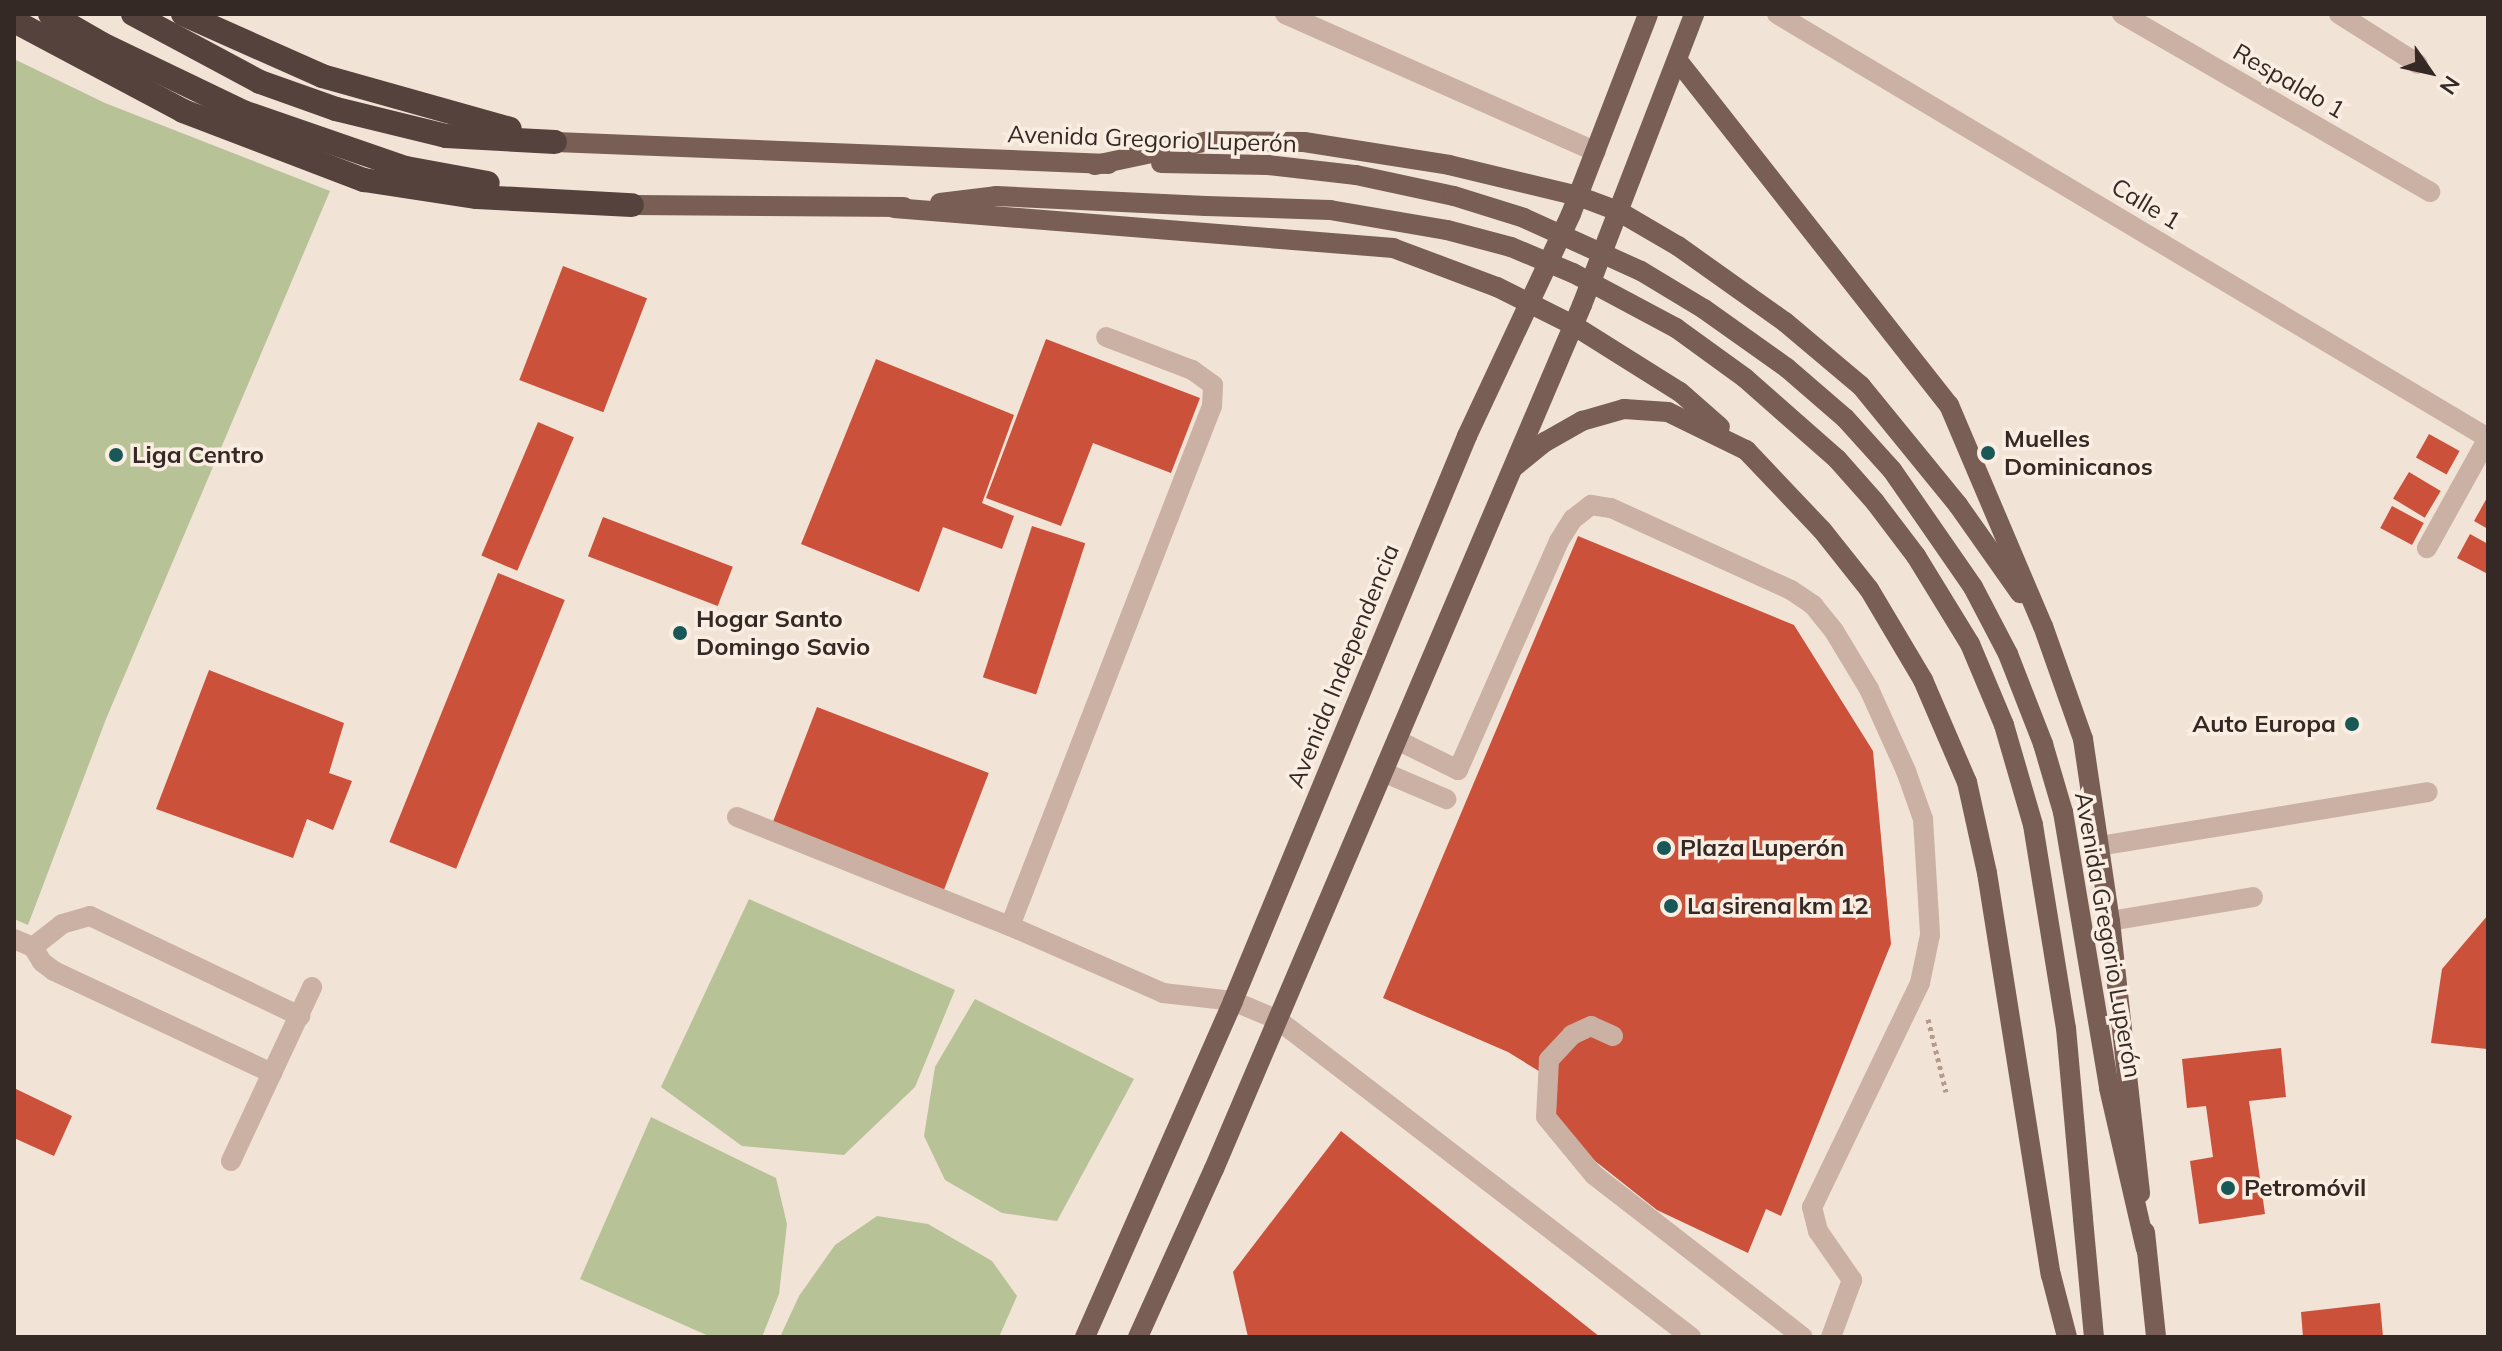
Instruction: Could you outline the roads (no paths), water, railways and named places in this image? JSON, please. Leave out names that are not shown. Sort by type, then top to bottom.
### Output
[{"type":"highway","points":[[50,14],[243,112],[406,168],[632,205]]},
{"type":"highway","points":[[133,14],[217,62],[260,82],[336,109],[446,136],[555,142]]},
{"type":"highway","points":[[183,14],[322,76],[555,142]]},
{"type":"highway","points":[[14,21],[183,111],[364,180],[477,197],[632,205]]},
{"type":"main road","name":"Avenida Independencia","points":[[1085,1337],[1233,1001],[1441,497],[1578,196],[1648,14]]},
{"type":"main road","points":[[1138,1337],[1278,1020],[1573,325],[1694,14]]},
{"type":"main road","points":[[1678,61],[1949,405],[2043,626],[2083,739],[2110,921],[2146,1249]]},
{"type":"main road","points":[[1095,165],[1209,141],[1304,142],[1449,165],[1578,196],[1618,211],[1678,246],[1785,322],[1861,386],[1958,505],[2043,626]]},
{"type":"main road","name":"Avenida Gregorio Luperón","points":[[555,142],[1095,165],[1268,165],[1356,175],[1454,196],[1524,218],[1641,271],[1704,309],[1787,368],[1845,418],[1927,519],[1973,587],[2008,654],[2043,744],[2063,812],[2109,1088],[2146,1249],[2156,1337]]},
{"type":"main road","points":[[894,208],[996,196],[1330,210],[1447,230],[1511,247],[1573,273],[1676,328],[1745,378],[1837,459],[1916,556],[1970,644],[2004,725],[2033,825],[2066,1028],[2094,1337]]},
{"type":"main road","points":[[632,205],[894,208],[1393,248],[1497,287],[1573,325],[1680,392],[1746,450],[1822,530],[1869,589],[1923,680],[1967,782],[2002,965],[2051,1275],[2067,1337]]},
{"type":"main road","points":[[1511,469],[1545,442],[1582,421],[1624,409],[1668,412],[1746,450]]},
{"type":"street","points":[[1285,14],[1596,152]]},
{"type":"street","name":"Calle 1","points":[[1777,14],[2488,438]]},
{"type":"street","name":"Respaldo 1","points":[[2122,14],[2430,192]]},
{"type":"street","points":[[2339,14],[2418,64]]},
{"type":"street","points":[[1010,926],[1212,406],[1213,385],[1192,370],[1106,337]]},
{"type":"street","points":[[2427,548],[2488,438]]},
{"type":"street","points":[[1397,740],[1458,770],[1559,541],[1573,519],[1591,505],[1611,508],[1791,590],[1813,605],[1834,631],[1869,689],[1906,771],[1923,819],[1930,935],[1920,983],[1812,1207],[1818,1231],[1852,1280],[1831,1337]]},
{"type":"street","points":[[1383,772],[1446,799]]},
{"type":"street","points":[[2099,846],[2428,792]]},
{"type":"street","points":[[737,817],[1010,926],[1163,993],[1233,1001],[1278,1020],[1691,1337]]},
{"type":"street","points":[[2110,921],[2253,897]]},
{"type":"street","points":[[272,1073],[54,971],[24,943],[75,917],[90,916],[300,1016]]},
{"type":"street","points":[[231,1161],[312,987]]},
{"type":"street","points":[[1613,1036],[1591,1026],[1572,1035],[1549,1060],[1546,1117],[1594,1175],[1803,1337]]},
{"type":"place","name":"Muelles Dominicanos","points":[[1988,453]]},
{"type":"place","name":"Liga Centro","points":[[116,455]]},
{"type":"place","name":"Hogar Santo Domingo Savio","points":[[680,633]]},
{"type":"place","name":"Auto Europa","points":[[2352,724]]},
{"type":"place","name":"Plaza Luperón","points":[[1664,848]]},
{"type":"place","name":"La sirena km 12","points":[[1671,906]]},
{"type":"place","name":"Petromóvil","points":[[2228,1188]]}]
